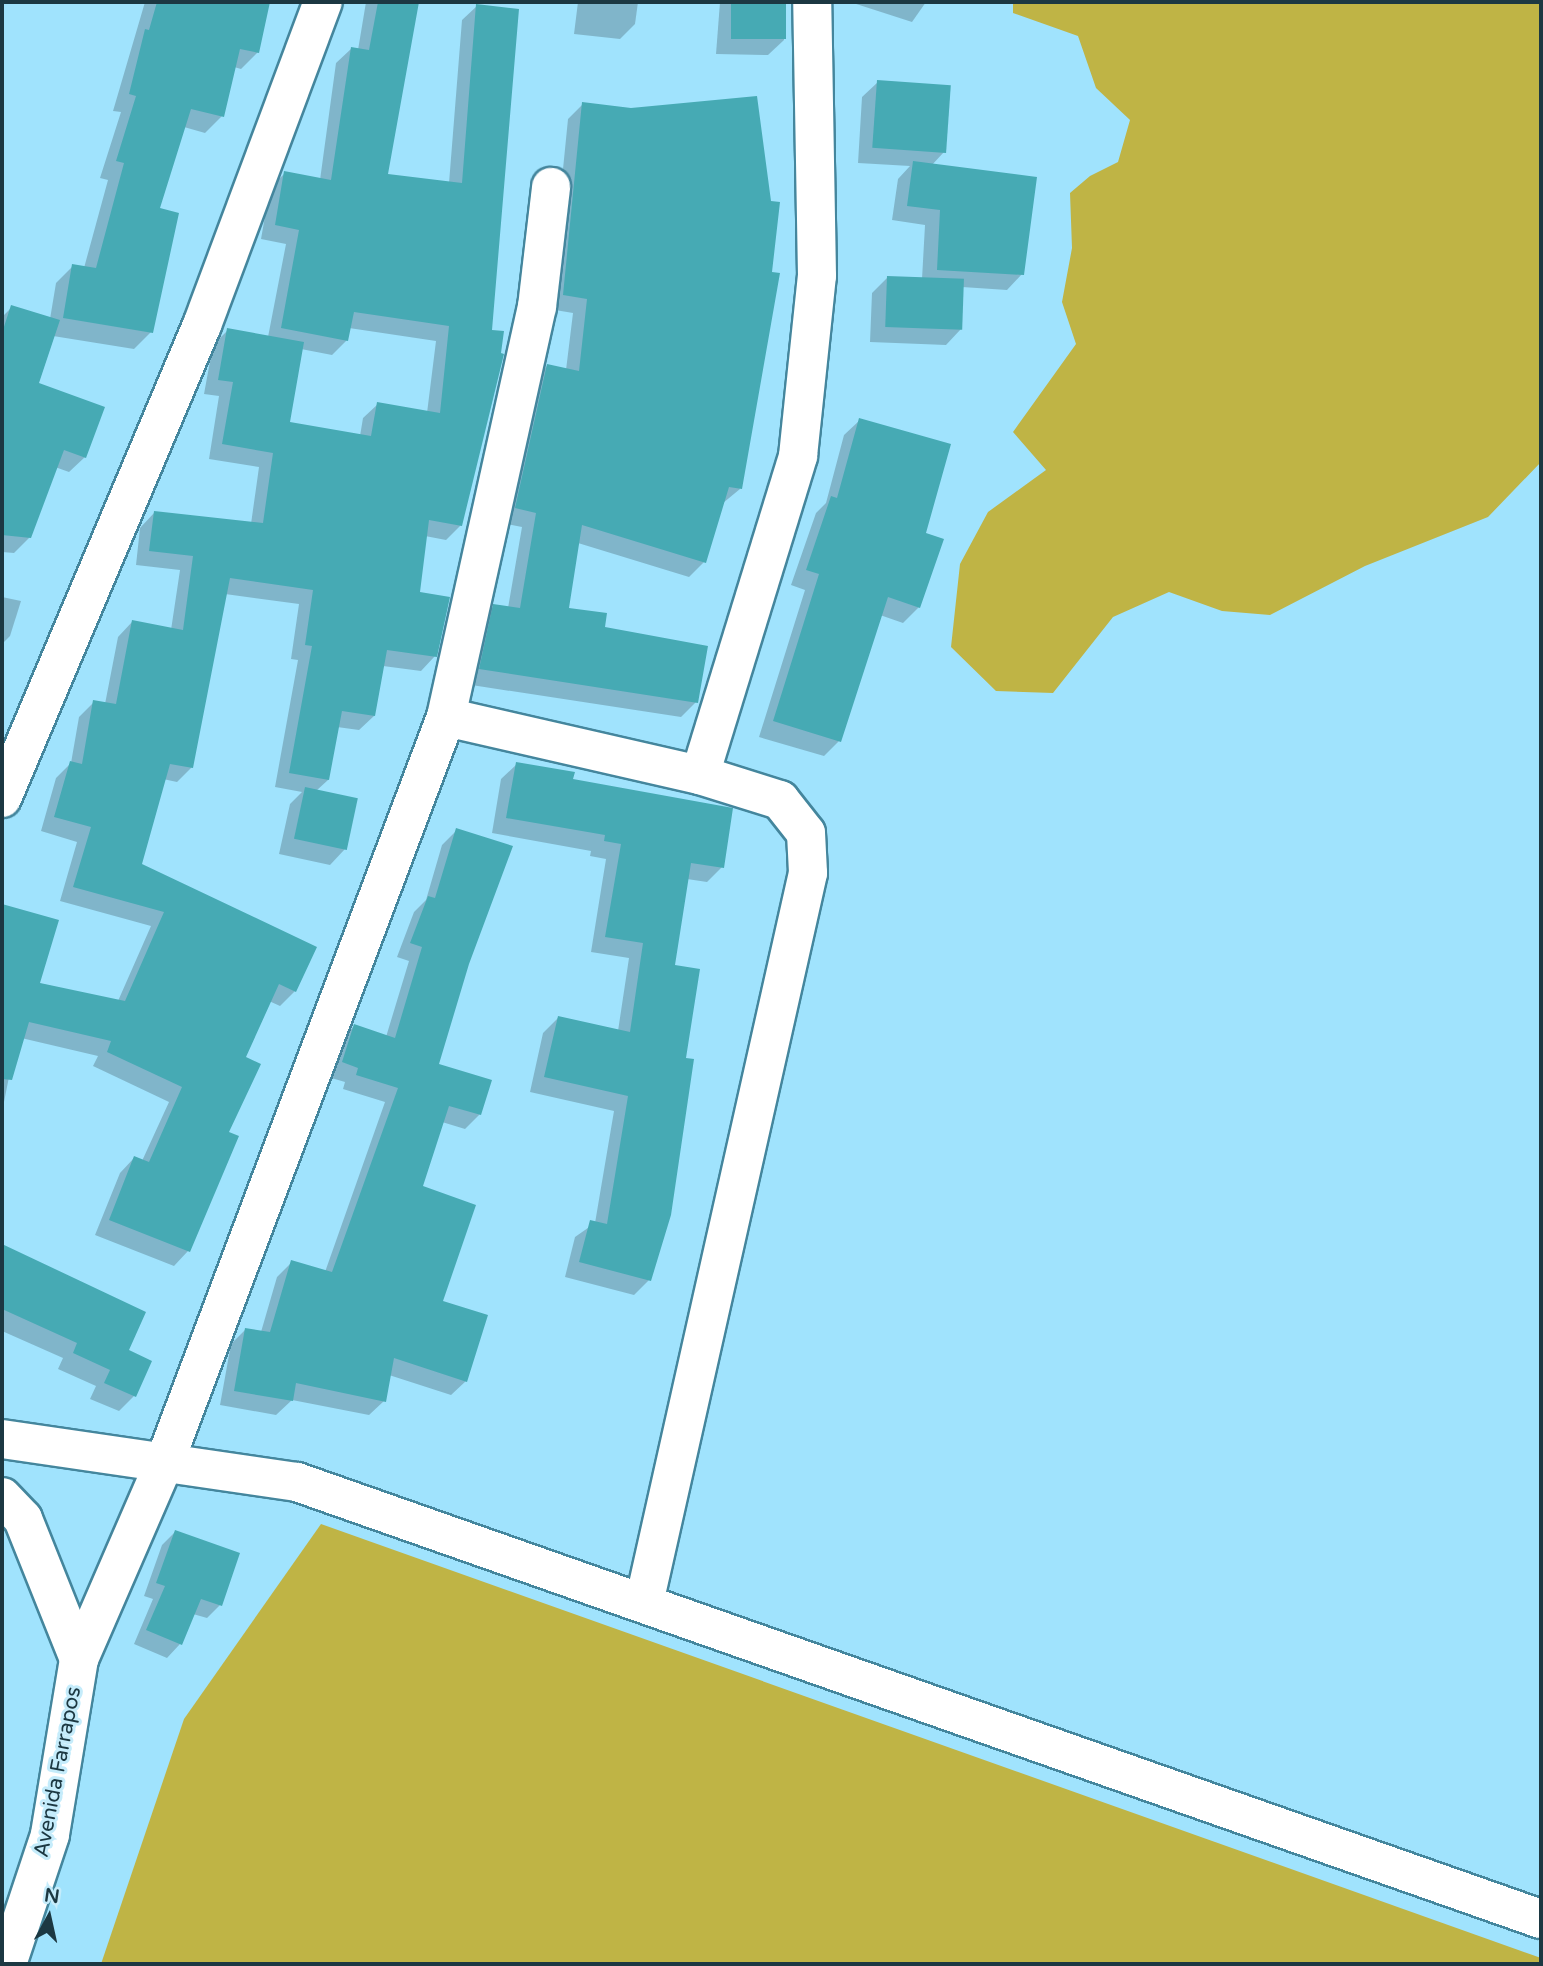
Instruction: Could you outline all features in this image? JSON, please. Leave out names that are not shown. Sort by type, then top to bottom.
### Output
[{"type":"street","points":[[2,798],[202,325],[323,2]]},
{"type":"street","points":[[700,775],[798,456],[817,276],[812,2]]},
{"type":"street","name":"Avenida Farrapos","points":[[7,1964],[50,1835],[79,1659],[165,1461],[446,717],[537,307],[551,187]]},
{"type":"street","points":[[446,717],[700,775],[780,800],[806,833],[808,873],[644,1603]]},
{"type":"street","points":[[2,1439],[297,1482],[1541,1919]]},
{"type":"street","name":"Avenida Farrapos","points":[[2,1497],[23,1520],[79,1659]]},
{"type":"shaded area","points":[[1013,2],[1541,2],[1541,462],[1488,517],[1365,566],[1270,615],[1222,611],[1169,592],[1113,617],[1053,693],[996,691],[951,647],[960,564],[988,512],[1046,470],[1013,432],[1076,344],[1062,302],[1072,248],[1070,193],[1090,176],[1118,162],[1130,120],[1096,88],[1078,36],[1013,13]]},
{"type":"shaded area","points":[[321,1524],[1541,1958],[1541,1964],[101,1964],[184,1719]]},
{"type":"building","points":[[157,2],[270,2],[259,53],[240,49],[224,117],[191,109],[160,208],[179,213],[153,333],[63,318],[72,264],[96,268],[124,163],[116,161],[136,96],[129,94],[145,29],[149,30]]},
{"type":"building","points":[[378,2],[419,2],[388,174],[462,183],[476,4],[519,9],[492,330],[504,331],[501,353],[504,354],[462,526],[429,520],[420,592],[450,597],[437,657],[387,650],[375,716],[342,711],[329,780],[289,773],[312,646],[305,645],[313,590],[230,578],[193,768],[170,764],[142,864],[317,947],[296,992],[279,984],[246,1057],[261,1064],[229,1132],[239,1136],[190,1252],[109,1220],[134,1156],[149,1162],[182,1087],[107,1052],[111,1041],[29,1022],[12,1080],[2,1079],[2,904],[59,920],[40,983],[125,1001],[164,912],[73,887],[91,827],[54,817],[70,761],[82,764],[93,700],[116,704],[132,620],[183,630],[193,556],[149,551],[154,511],[263,523],[273,453],[222,444],[233,382],[218,380],[227,328],[304,342],[290,422],[371,436],[377,402],[440,413],[449,326],[354,312],[348,341],[281,328],[299,230],[275,225],[284,171],[331,180],[351,47],[369,50]]},
{"type":"building","points":[[731,2],[786,2],[786,39],[731,39]]},
{"type":"building","points":[[877,80],[951,85],[946,153],[872,148]]},
{"type":"building","points":[[757,96],[771,201],[780,202],[772,272],[780,273],[742,489],[729,487],[706,563],[582,525],[569,608],[607,613],[605,627],[708,646],[698,703],[479,669],[493,604],[520,608],[536,513],[515,508],[547,364],[579,371],[587,299],[563,295],[582,102],[631,108]]},
{"type":"building","points":[[913,161],[1037,177],[1024,275],[937,270],[940,210],[907,206]]},
{"type":"building","points":[[887,276],[964,279],[962,330],[885,327]]},
{"type":"building","points":[[11,305],[60,320],[39,383],[105,407],[86,458],[64,450],[31,538],[2,535],[2,333]]},
{"type":"building","points":[[859,418],[951,444],[926,533],[944,539],[920,608],[888,597],[841,742],[773,721],[819,574],[806,570],[831,496],[837,498]]},
{"type":"building","points":[[516,762],[575,772],[573,779],[733,808],[724,868],[691,863],[675,965],[700,969],[686,1058],[694,1059],[671,1215],[651,1281],[579,1262],[590,1220],[607,1224],[628,1096],[544,1077],[558,1016],[630,1032],[643,943],[605,937],[621,844],[604,841],[605,835],[506,818]]},
{"type":"building","points":[[305,787],[358,798],[347,850],[294,839]]},
{"type":"building","points":[[456,828],[513,846],[469,964],[439,1064],[492,1080],[481,1115],[449,1106],[423,1186],[476,1205],[443,1301],[488,1315],[467,1382],[394,1358],[386,1402],[296,1383],[293,1401],[234,1391],[245,1328],[270,1332],[291,1260],[332,1272],[398,1088],[356,1075],[358,1068],[342,1062],[354,1024],[395,1038],[422,947],[410,943],[428,896],[435,898]]},
{"type":"building","points":[[2,1244],[146,1312],[129,1350],[152,1361],[136,1397],[104,1383],[110,1370],[73,1353],[77,1343],[2,1309]]},
{"type":"building","points":[[175,1530],[240,1553],[222,1606],[201,1599],[182,1645],[146,1630],[165,1586],[156,1583]]}]
